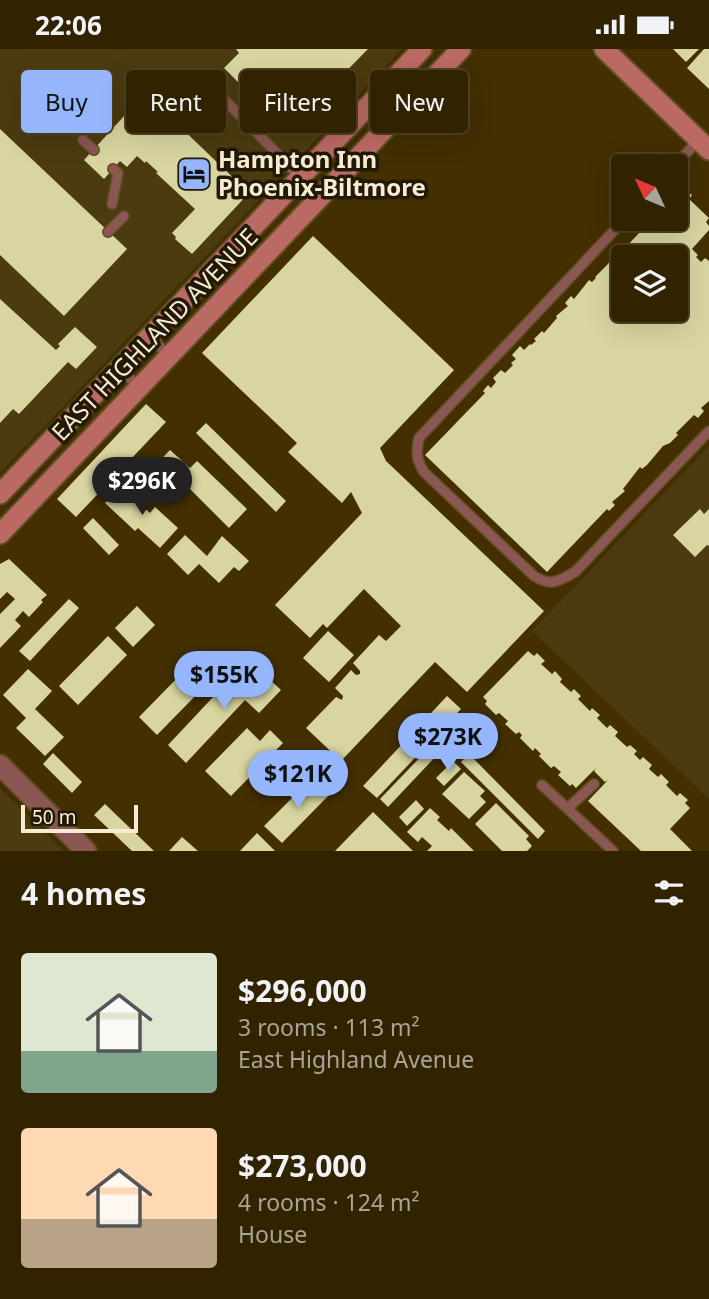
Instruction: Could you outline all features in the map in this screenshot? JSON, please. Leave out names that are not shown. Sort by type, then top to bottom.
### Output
[{"type":"main road","name":"EAST HIGHLAND AVENUE","points":[[0,494],[422,49]]},
{"type":"main road","name":"EAST HIGHLAND AVENUE","points":[[0,534],[461,49]]},
{"type":"main road","points":[[604,49],[704,145]]},
{"type":"main road","points":[[300,177],[320,197]]},
{"type":"street","points":[[0,765],[86,851]]},
{"type":"lane","points":[[226,102],[300,177]]},
{"type":"lane","points":[[83,140],[94,150]]},
{"type":"lane","points":[[688,157],[704,145]]},
{"type":"lane","points":[[112,204],[118,173],[113,169]]},
{"type":"lane","points":[[108,232],[124,216]]},
{"type":"lane","points":[[614,231],[419,438],[415,455],[424,472],[534,576],[545,583],[558,581],[575,572],[709,431]]},
{"type":"lane","points":[[149,336],[169,356]]},
{"type":"lane","points":[[119,369],[139,387]]},
{"type":"lane","points":[[568,808],[594,784]]},
{"type":"lane","points":[[542,785],[613,851]]},
{"type":"shaded area","points":[[0,49],[402,49],[382,70],[370,70],[370,83],[356,98],[356,70],[240,70],[240,133],[322,133],[0,473]]},
{"type":"shaded area","points":[[709,446],[709,799],[532,631]]},
{"type":"shaded area","points":[[0,788],[63,850],[62,851],[0,851]]},
{"type":"building","points":[[236,49],[368,49],[347,70],[240,70],[240,84],[224,68],[239,53]]},
{"type":"building","points":[[673,49],[699,49],[686,62]]},
{"type":"building","points":[[704,49],[709,49],[709,89],[687,68]]},
{"type":"building","name":"Hampton Inn Phoenix-Biltmore","points":[[126,114],[126,133],[187,133],[249,193],[192,254],[172,233],[195,209],[146,161],[145,163],[137,156],[127,167],[120,161],[104,179],[84,160],[109,133],[112,133],[112,129]]},
{"type":"building","points":[[0,129],[127,249],[64,316],[0,255]]},
{"type":"building","points":[[688,192],[692,195],[689,199],[709,218],[706,222],[709,230],[692,249],[701,262],[705,258],[709,261],[709,401],[701,408],[704,411],[698,418],[694,415],[670,443],[663,446],[642,469],[640,467],[623,489],[625,491],[612,502],[615,505],[609,511],[607,509],[547,572],[425,455],[485,393],[483,391],[488,385],[491,388],[496,382],[493,378],[501,370],[505,373],[513,365],[511,363],[516,359],[512,355],[520,346],[524,350],[536,341],[534,339],[542,331],[544,333],[556,316],[568,306],[565,303],[571,296],[574,299],[589,280],[592,282],[611,260],[611,322],[688,322],[688,245],[628,245],[639,233],[637,231],[688,231]]},
{"type":"building","points":[[313,236],[454,370],[380,448],[386,461],[544,611],[467,692],[435,662],[341,761],[306,728],[336,697],[342,700],[343,696],[335,688],[351,670],[356,675],[360,674],[353,663],[379,635],[386,641],[401,626],[364,589],[327,628],[323,624],[310,638],[275,605],[362,513],[351,492],[342,503],[288,452],[297,443],[202,353]]},
{"type":"building","points":[[0,299],[56,350],[60,346],[58,344],[75,327],[97,347],[76,369],[68,362],[19,414],[13,409],[0,423]]},
{"type":"building","points":[[146,404],[166,422],[76,517],[57,499]]},
{"type":"building","points":[[206,423],[286,501],[276,512],[196,433]]},
{"type":"building","points":[[170,450],[190,468],[197,461],[247,509],[229,528],[179,478],[164,494],[145,476]]},
{"type":"building","points":[[121,486],[150,513],[155,507],[178,528],[160,548],[138,528],[135,531],[105,503]]},
{"type":"building","points":[[700,509],[704,514],[709,509],[709,546],[695,557],[673,535]]},
{"type":"building","points":[[93,518],[119,545],[109,555],[83,528]]},
{"type":"building","points":[[185,535],[207,556],[222,536],[249,561],[239,571],[234,567],[219,583],[199,564],[188,575],[167,554]]},
{"type":"building","points":[[9,559],[47,595],[29,617],[23,611],[15,620],[21,626],[0,648],[0,614],[15,599],[7,592],[0,599],[0,564]]},
{"type":"building","points":[[69,599],[79,608],[30,661],[19,651]]},
{"type":"building","points":[[137,606],[155,625],[133,647],[115,628]]},
{"type":"building","points":[[328,631],[354,655],[329,682],[303,658]]},
{"type":"building","points":[[108,636],[127,655],[78,705],[59,686]]},
{"type":"building","points":[[528,651],[534,656],[537,653],[545,661],[541,664],[552,674],[555,671],[562,679],[560,682],[571,692],[574,689],[581,696],[578,699],[590,711],[592,708],[600,715],[597,718],[607,728],[610,725],[618,732],[615,736],[627,747],[630,745],[637,751],[634,754],[640,760],[643,757],[652,765],[649,769],[658,777],[661,774],[669,782],[666,785],[677,796],[680,793],[688,800],[685,803],[690,808],[670,829],[692,851],[641,851],[588,801],[608,780],[605,782],[594,771],[596,768],[576,788],[572,784],[570,786],[558,775],[561,772],[554,766],[551,768],[535,748],[533,751],[520,738],[522,735],[519,732],[516,734],[505,724],[508,721],[499,713],[496,715],[485,704],[487,701],[483,697]]},
{"type":"building","points":[[254,665],[281,690],[259,713],[245,700],[186,763],[168,745],[230,679],[235,684]]},
{"type":"building","points":[[188,667],[206,685],[157,735],[139,717]]},
{"type":"building","points":[[28,669],[52,691],[35,709],[64,737],[45,756],[16,728],[26,718],[3,695]]},
{"type":"building","points":[[447,696],[461,709],[377,798],[363,786]]},
{"type":"building","points":[[247,728],[260,741],[270,730],[283,743],[231,796],[205,771]]},
{"type":"building","points":[[430,747],[438,754],[388,807],[380,799]]},
{"type":"building","points":[[53,753],[82,782],[72,793],[43,764]]},
{"type":"building","points":[[469,754],[545,831],[538,839],[461,762]]},
{"type":"building","points":[[453,761],[461,769],[444,786],[436,778]]},
{"type":"building","points":[[464,772],[485,791],[480,796],[486,802],[469,819],[442,794]]},
{"type":"building","points":[[314,776],[331,793],[282,843],[264,826]]},
{"type":"building","points":[[416,800],[424,809],[407,826],[399,817]]},
{"type":"building","points":[[496,803],[529,836],[526,839],[532,846],[527,851],[502,851],[475,824]]},
{"type":"building","points":[[105,804],[154,851],[132,851],[94,815]]},
{"type":"building","points":[[430,808],[440,817],[437,820],[449,831],[451,828],[474,851],[427,851],[432,846],[422,837],[418,842],[407,832]]},
{"type":"building","points":[[373,812],[413,851],[335,851]]},
{"type":"building","points":[[257,833],[275,851],[240,851]]},
{"type":"building","points":[[182,837],[198,851],[169,851]]},
{"type":"place","name":"Hampton Inn Phoenix-Biltmore","points":[[194,174]]}]
